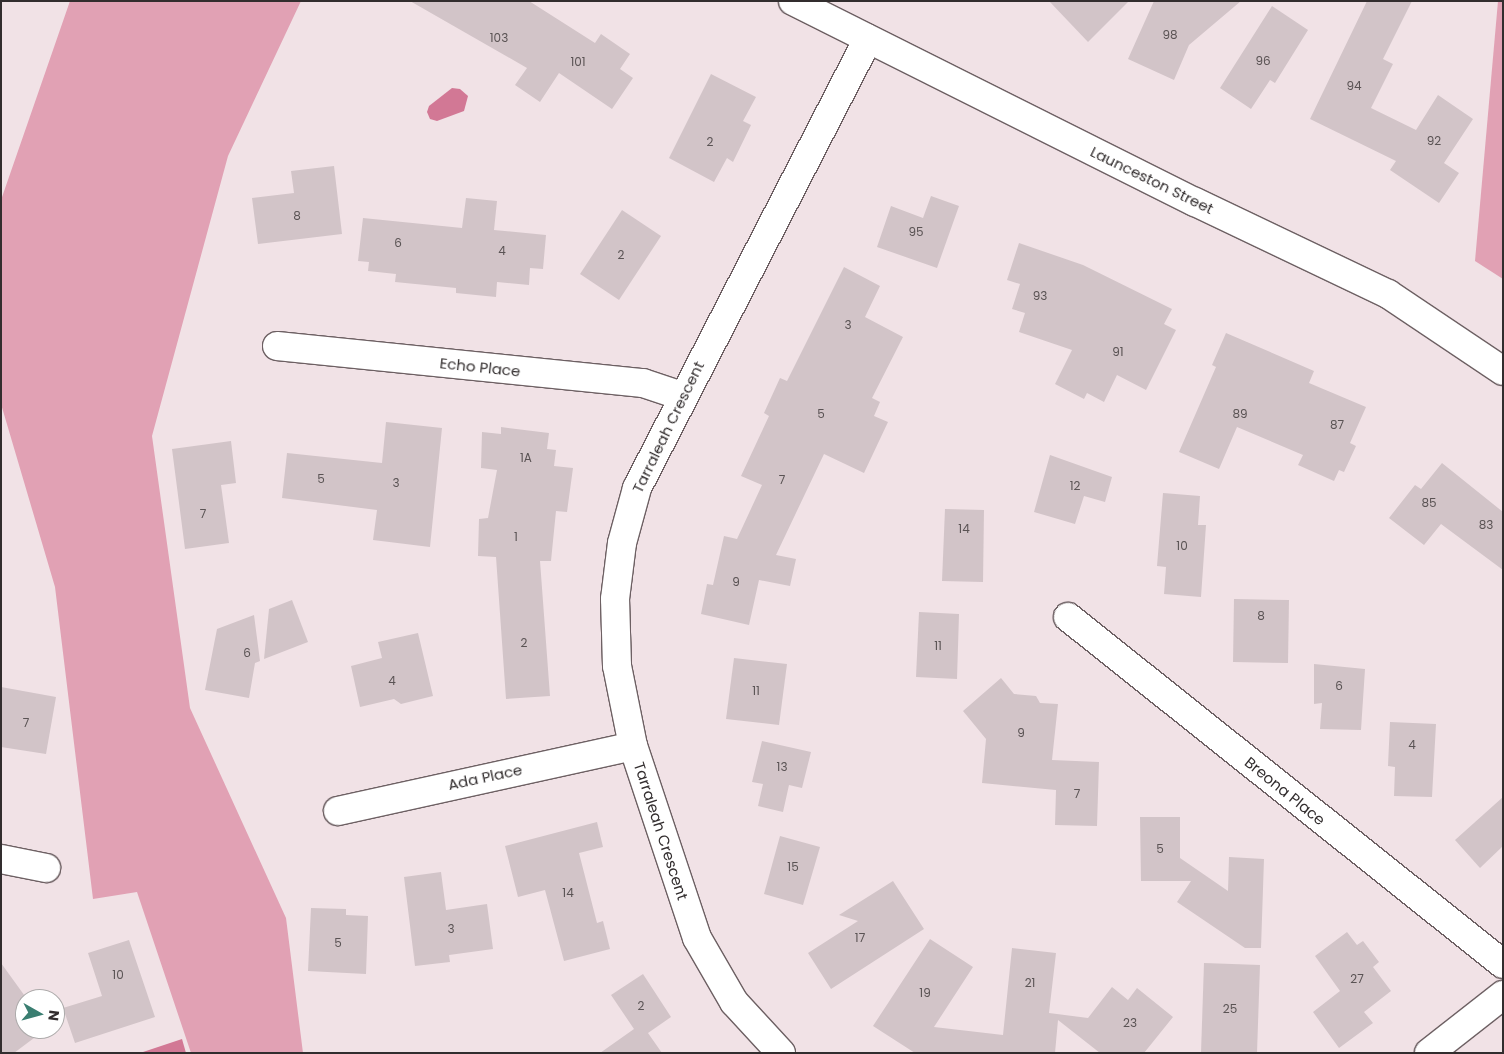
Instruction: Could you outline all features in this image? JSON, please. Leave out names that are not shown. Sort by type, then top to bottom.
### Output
[{"type":"street","name":"Launceston Street","points":[[793,1],[1195,202],[1388,294],[1503,371]]},
{"type":"street","name":"Tarraleah Crescent","points":[[780,1052],[734,1002],[697,938],[633,746],[617,666],[615,599],[622,543],[637,488],[682,396],[868,39]]},
{"type":"street","name":"Echo Place","points":[[277,346],[643,383],[682,396]]},
{"type":"street","name":"Breona Place","points":[[1068,617],[1503,964]]},
{"type":"street","name":"Ada Place","points":[[338,811],[633,746]]},
{"type":"street","points":[[1,859],[46,868]]},
{"type":"street","points":[[1429,1053],[1503,995]]},
{"type":"shaded area","points":[[70,1],[301,1],[228,156],[152,436],[190,708],[286,918],[303,1053],[191,1053],[137,892],[93,899],[55,587],[1,404],[1,200]]},
{"type":"shaded area","points":[[1498,1],[1503,1],[1503,279],[1475,261]]},
{"type":"shaded area","points":[[452,88],[460,89],[468,96],[464,111],[437,121],[430,119],[427,112],[429,106]]},
{"type":"shaded area","points":[[182,1039],[186,1053],[140,1053]]},
{"type":"building","points":[[410,1],[529,1],[595,43],[601,34],[630,54],[620,69],[633,78],[612,109],[559,73],[540,102],[515,85],[527,68]]},
{"type":"building","points":[[1049,1],[1129,1],[1088,42]]},
{"type":"building","points":[[1154,1],[1241,1],[1189,45],[1174,80],[1128,59]]},
{"type":"building","points":[[1367,1],[1412,1],[1383,59],[1393,64],[1371,108],[1416,130],[1438,95],[1473,119],[1444,163],[1459,173],[1439,203],[1390,170],[1396,161],[1310,119]]},
{"type":"building","points":[[1272,6],[1308,30],[1275,83],[1270,80],[1251,109],[1220,88]]},
{"type":"building","points":[[711,74],[756,97],[743,121],[751,125],[733,162],[727,158],[714,182],[669,158]]},
{"type":"building","points":[[334,166],[342,234],[258,244],[252,198],[294,193],[291,171]]},
{"type":"building","points":[[931,196],[959,206],[937,268],[877,247],[891,206],[923,218]]},
{"type":"building","points":[[466,198],[497,201],[494,230],[546,235],[543,269],[530,268],[529,285],[497,282],[496,297],[456,293],[456,288],[395,282],[396,274],[368,271],[369,262],[358,261],[363,218],[462,228]]},
{"type":"building","points":[[622,210],[661,236],[619,300],[580,274]]},
{"type":"building","points":[[1019,243],[1083,265],[1172,309],[1164,324],[1176,330],[1146,390],[1117,375],[1104,402],[1087,393],[1084,399],[1055,384],[1072,350],[1019,332],[1025,313],[1012,309],[1020,284],[1007,280]]},
{"type":"building","points":[[844,267],[880,286],[865,317],[903,337],[872,398],[880,402],[874,416],[888,422],[864,473],[824,454],[776,555],[796,559],[790,586],[759,580],[749,625],[701,614],[707,584],[713,585],[724,536],[737,539],[762,485],[741,476],[769,416],[764,413],[780,378],[787,381]]},
{"type":"building","points":[[1226,333],[1314,371],[1309,383],[1366,407],[1350,443],[1356,446],[1344,472],[1339,470],[1334,481],[1298,465],[1303,455],[1237,427],[1219,469],[1179,452],[1216,367],[1212,365]]},
{"type":"building","points":[[386,422],[442,428],[430,547],[373,540],[377,510],[282,498],[287,453],[382,463]]},
{"type":"building","points":[[501,427],[549,433],[547,449],[556,450],[554,466],[573,468],[567,512],[556,511],[551,561],[540,561],[550,696],[506,699],[496,557],[478,556],[479,519],[488,518],[497,470],[481,468],[482,432],[501,434]]},
{"type":"building","points":[[231,441],[236,483],[221,485],[229,543],[185,549],[172,449]]},
{"type":"building","points":[[1050,455],[1112,477],[1105,502],[1084,496],[1075,524],[1034,512]]},
{"type":"building","points":[[1442,463],[1503,512],[1503,570],[1441,524],[1424,545],[1389,518],[1415,485],[1421,489]]},
{"type":"building","points":[[1163,493],[1200,496],[1198,525],[1206,525],[1201,597],[1164,594],[1166,567],[1157,566]]},
{"type":"building","points":[[945,509],[984,510],[983,582],[942,581]]},
{"type":"building","points":[[1234,599],[1289,600],[1288,663],[1233,662]]},
{"type":"building","points":[[292,600],[308,642],[264,659],[269,609]]},
{"type":"building","points":[[919,612],[959,614],[957,679],[916,677]]},
{"type":"building","points":[[254,615],[260,661],[255,663],[249,698],[205,690],[217,629]]},
{"type":"building","points":[[418,633],[433,696],[401,704],[394,699],[360,707],[351,666],[382,658],[378,642]]},
{"type":"building","points":[[734,658],[787,664],[779,725],[726,719]]},
{"type":"building","points":[[1314,664],[1365,669],[1361,730],[1320,729],[1322,703],[1314,704]]},
{"type":"building","points":[[1001,678],[1014,694],[1036,696],[1040,703],[1058,704],[1052,760],[1099,762],[1097,826],[1055,825],[1056,790],[982,783],[986,739],[963,711]]},
{"type":"building","points":[[1,687],[56,697],[46,754],[1,747]]},
{"type":"building","points":[[1390,722],[1436,724],[1432,797],[1394,796],[1395,767],[1388,766]]},
{"type":"building","points":[[762,741],[811,752],[802,788],[789,785],[783,812],[758,806],[763,784],[752,782]]},
{"type":"building","points":[[1503,797],[1503,846],[1480,868],[1455,840]]},
{"type":"building","points":[[1140,817],[1180,817],[1180,858],[1228,891],[1229,857],[1264,859],[1261,948],[1245,948],[1177,902],[1191,881],[1141,881]]},
{"type":"building","points":[[597,822],[603,847],[579,853],[597,923],[603,921],[610,949],[564,961],[545,890],[518,897],[505,846]]},
{"type":"building","points":[[780,836],[820,847],[803,905],[764,894]]},
{"type":"building","points":[[441,872],[446,910],[487,904],[493,949],[449,955],[450,962],[415,966],[404,877]]},
{"type":"building","points":[[893,881],[924,929],[831,989],[808,953],[858,921],[839,915]]},
{"type":"building","points":[[311,908],[346,909],[346,915],[368,916],[366,974],[308,971]]},
{"type":"building","points":[[1347,932],[1357,945],[1363,941],[1379,962],[1373,967],[1391,991],[1364,1012],[1373,1023],[1339,1048],[1313,1012],[1340,991],[1315,956]]},
{"type":"building","points":[[930,939],[973,967],[934,1027],[1003,1035],[1012,948],[1056,953],[1049,1013],[1088,1018],[1112,987],[1128,1000],[1137,988],[1173,1017],[1144,1053],[1100,1053],[1058,1020],[1055,1053],[915,1053],[873,1026]]},
{"type":"building","points":[[129,940],[155,1017],[75,1043],[65,1014],[65,1007],[102,996],[88,953]]},
{"type":"building","points":[[1,963],[20,989],[15,989],[15,1039],[33,1039],[14,1053],[1,1053]]},
{"type":"building","points":[[1204,963],[1260,965],[1257,1053],[1201,1053]]},
{"type":"building","points":[[643,974],[671,1017],[648,1033],[662,1053],[600,1053],[634,1029],[611,995]]}]
